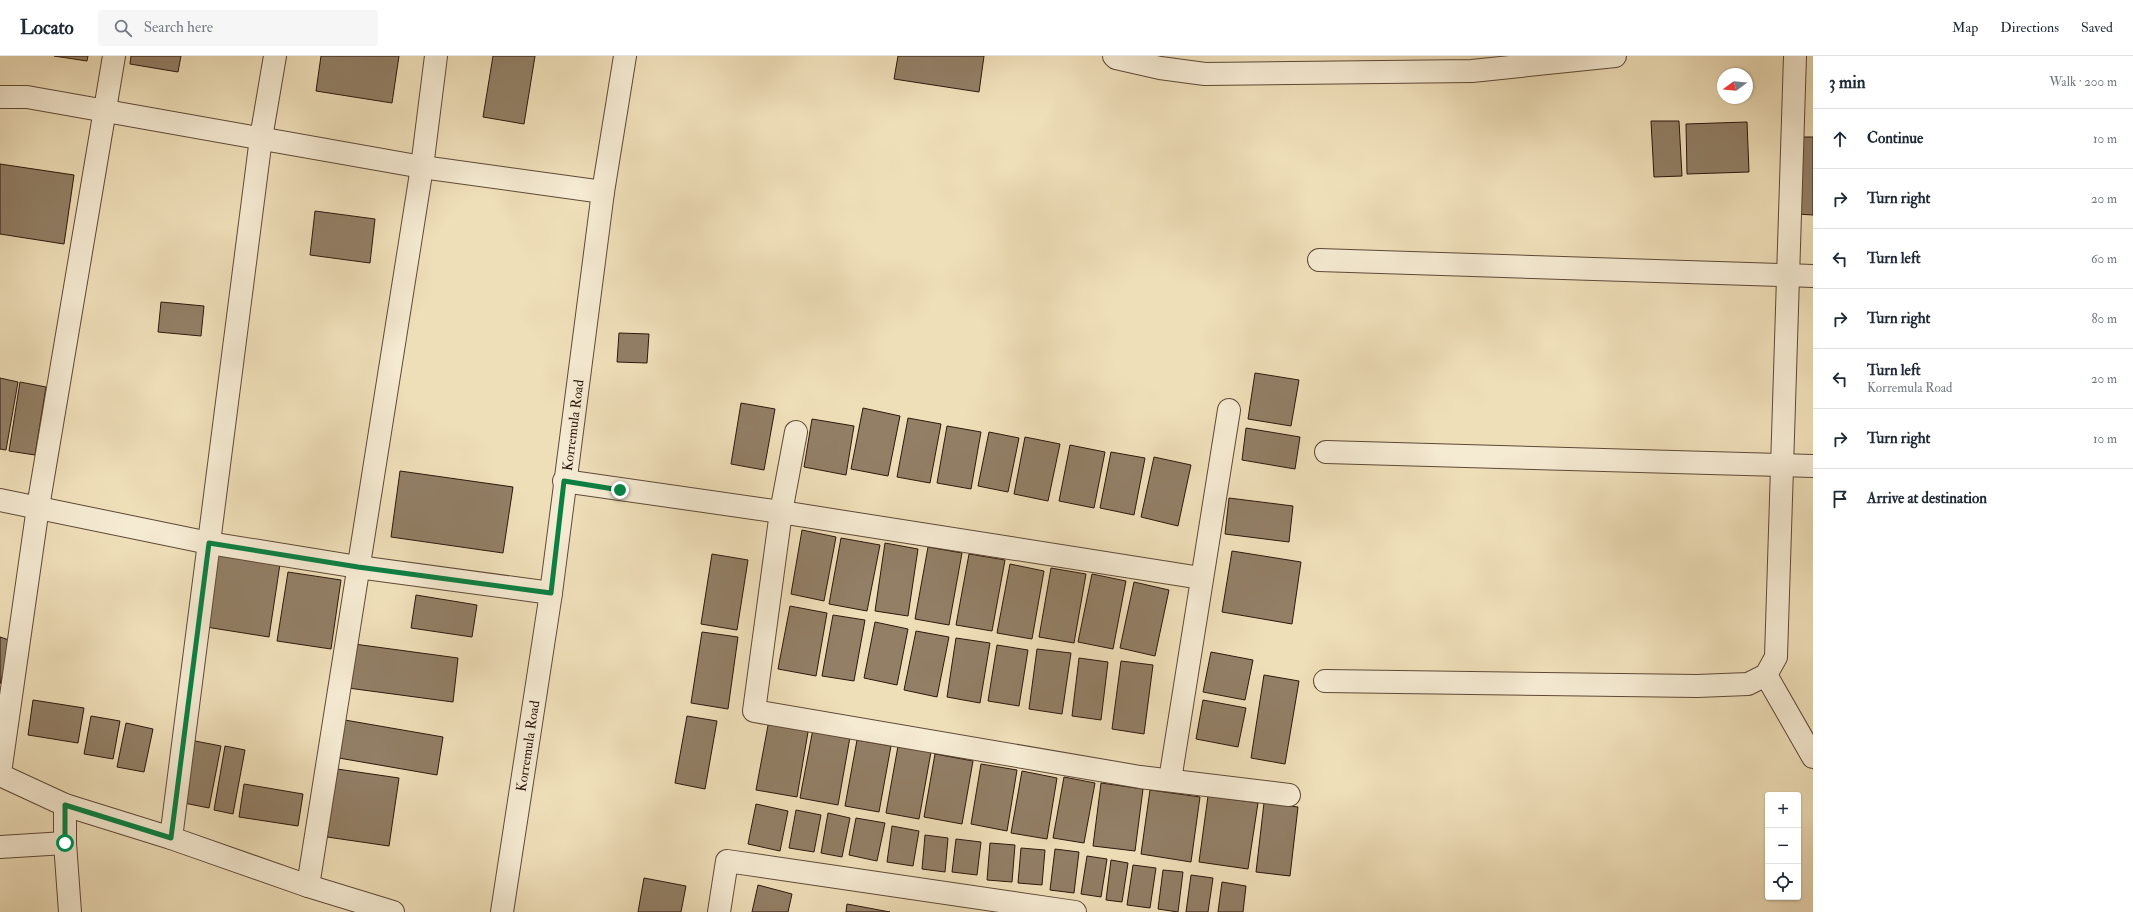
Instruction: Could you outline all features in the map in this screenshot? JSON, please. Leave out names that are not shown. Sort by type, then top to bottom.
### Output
[{"type":"street","points":[[114,56],[38,507],[0,774],[65,805],[171,838],[308,886],[393,912]]},
{"type":"street","points":[[171,838],[261,138],[275,56]]},
{"type":"street","points":[[308,886],[422,168],[436,56]]},
{"type":"street","name":"Korremula Road","points":[[502,912],[551,593],[564,481],[603,192],[625,56]]},
{"type":"street","points":[[1114,56],[1129,62],[1204,74],[1472,71],[1614,56]]},
{"type":"street","points":[[1325,681],[1697,686],[1748,684],[1766,675],[1776,657],[1787,277],[1801,66]]},
{"type":"street","points":[[0,97],[27,97],[422,168],[603,192]]},
{"type":"street","points":[[1319,260],[1787,277],[1813,276]]},
{"type":"street","points":[[1170,780],[1229,410]]},
{"type":"street","points":[[796,432],[781,512],[754,711],[1170,780],[1289,795]]},
{"type":"street","points":[[1326,452],[1782,467],[1813,466]]},
{"type":"street","points":[[564,481],[781,512],[1201,578]]},
{"type":"street","points":[[0,500],[209,543],[358,567],[551,593]]},
{"type":"street","points":[[1766,675],[1813,757]]},
{"type":"street","points":[[65,805],[65,843],[70,912]]},
{"type":"street","points":[[0,847],[65,843]]},
{"type":"street","points":[[719,912],[727,861],[1075,912]]},
{"type":"building","points":[[54,56],[88,56],[87,61]]},
{"type":"building","points":[[131,56],[181,56],[178,72],[130,64]]},
{"type":"building","points":[[321,56],[399,56],[392,103],[316,91]]},
{"type":"building","points":[[493,56],[535,56],[524,124],[483,117]]},
{"type":"building","points":[[898,56],[984,56],[979,92],[894,79]]},
{"type":"building","points":[[1651,121],[1679,121],[1682,176],[1654,177]]},
{"type":"building","points":[[1747,122],[1749,172],[1687,174],[1686,124]]},
{"type":"building","points":[[1797,137],[1813,137],[1813,215],[1797,214]]},
{"type":"building","points":[[0,164],[74,175],[64,244],[0,234]]},
{"type":"building","points":[[315,211],[375,219],[370,263],[310,255]]},
{"type":"building","points":[[161,302],[204,306],[201,336],[158,332]]},
{"type":"building","points":[[619,333],[649,334],[647,363],[617,362]]},
{"type":"building","points":[[1255,373],[1299,380],[1291,426],[1248,419]]},
{"type":"building","points":[[0,378],[18,382],[6,450],[0,449]]},
{"type":"building","points":[[20,382],[46,387],[35,455],[9,451]]},
{"type":"building","points":[[741,403],[775,409],[764,470],[731,464]]},
{"type":"building","points":[[863,408],[900,416],[888,476],[851,469]]},
{"type":"building","points":[[908,418],[941,424],[930,483],[897,477]]},
{"type":"building","points":[[812,419],[854,426],[846,475],[804,467]]},
{"type":"building","points":[[947,426],[981,432],[971,489],[937,483]]},
{"type":"building","points":[[1246,428],[1300,437],[1295,469],[1242,460]]},
{"type":"building","points":[[989,432],[1019,438],[1008,492],[978,486]]},
{"type":"building","points":[[1025,437],[1060,444],[1048,501],[1014,494]]},
{"type":"building","points":[[1070,445],[1105,452],[1094,508],[1059,501]]},
{"type":"building","points":[[1111,452],[1145,458],[1134,515],[1100,508]]},
{"type":"building","points":[[1154,457],[1191,465],[1178,526],[1141,517]]},
{"type":"building","points":[[400,471],[513,487],[503,553],[391,537]]},
{"type":"building","points":[[1229,498],[1293,506],[1289,542],[1225,534]]},
{"type":"building","points":[[802,530],[836,537],[824,601],[791,594]]},
{"type":"building","points":[[841,538],[880,545],[867,611],[829,604]]},
{"type":"building","points":[[885,543],[918,549],[908,616],[875,611]]},
{"type":"building","points":[[928,547],[962,553],[949,625],[915,619]]},
{"type":"building","points":[[1232,551],[1301,562],[1292,624],[1222,612]]},
{"type":"building","points":[[218,554],[280,564],[269,637],[206,627]]},
{"type":"building","points":[[712,554],[748,560],[737,630],[701,624]]},
{"type":"building","points":[[969,554],[1005,560],[992,631],[956,625]]},
{"type":"building","points":[[1010,564],[1044,571],[1032,639],[997,633]]},
{"type":"building","points":[[1051,568],[1086,574],[1074,643],[1039,637]]},
{"type":"building","points":[[288,572],[341,580],[331,649],[277,641]]},
{"type":"building","points":[[1092,574],[1126,581],[1113,649],[1078,642]]},
{"type":"building","points":[[1134,582],[1169,590],[1155,656],[1120,648]]},
{"type":"building","points":[[416,595],[477,605],[472,637],[411,628]]},
{"type":"building","points":[[790,606],[827,613],[816,676],[778,669]]},
{"type":"building","points":[[833,615],[865,620],[854,681],[822,676]]},
{"type":"building","points":[[875,622],[908,629],[897,685],[864,678]]},
{"type":"building","points":[[916,631],[949,637],[937,697],[904,690]]},
{"type":"building","points":[[702,632],[738,637],[728,709],[691,703]]},
{"type":"building","points":[[0,637],[12,641],[0,684]]},
{"type":"building","points":[[956,638],[990,643],[980,703],[947,697]]},
{"type":"building","points":[[354,644],[458,658],[453,702],[348,688]]},
{"type":"building","points":[[997,645],[1028,650],[1019,706],[988,701]]},
{"type":"building","points":[[1037,649],[1071,653],[1062,714],[1029,709]]},
{"type":"building","points":[[1211,652],[1253,660],[1245,700],[1203,692]]},
{"type":"building","points":[[1079,658],[1108,662],[1101,720],[1072,716]]},
{"type":"building","points":[[1121,661],[1153,665],[1144,734],[1112,729]]},
{"type":"building","points":[[1264,675],[1299,681],[1285,764],[1251,758]]},
{"type":"building","points":[[33,700],[84,708],[78,743],[28,735]]},
{"type":"building","points":[[1203,700],[1246,708],[1238,747],[1196,739]]},
{"type":"building","points":[[91,716],[120,721],[113,759],[84,754]]},
{"type":"building","points":[[687,716],[717,721],[705,789],[675,783]]},
{"type":"building","points":[[339,719],[443,737],[437,775],[333,757]]},
{"type":"building","points":[[769,720],[809,726],[797,797],[756,790]]},
{"type":"building","points":[[126,723],[153,729],[144,772],[117,767]]},
{"type":"building","points":[[813,729],[850,737],[838,805],[800,798]]},
{"type":"building","points":[[190,740],[221,746],[209,808],[179,802]]},
{"type":"building","points":[[857,740],[891,746],[879,812],[845,806]]},
{"type":"building","points":[[225,746],[245,750],[233,814],[214,810]]},
{"type":"building","points":[[898,746],[931,752],[919,819],[886,813]]},
{"type":"building","points":[[935,754],[973,761],[962,824],[924,817]]},
{"type":"building","points":[[981,764],[1017,770],[1007,831],[971,824]]},
{"type":"building","points":[[337,769],[399,778],[389,846],[327,837]]},
{"type":"building","points":[[1022,771],[1057,778],[1047,839],[1011,833]]},
{"type":"building","points":[[1064,777],[1095,783],[1084,843],[1053,838]]},
{"type":"building","points":[[1101,783],[1143,789],[1135,851],[1093,846]]},
{"type":"building","points":[[244,784],[303,794],[298,826],[239,817]]},
{"type":"building","points":[[1150,790],[1200,797],[1191,862],[1141,854]]},
{"type":"building","points":[[1208,796],[1258,803],[1248,869],[1199,862]]},
{"type":"building","points":[[1264,803],[1298,807],[1290,876],[1256,872]]},
{"type":"building","points":[[756,804],[788,811],[780,851],[748,844]]},
{"type":"building","points":[[796,810],[821,815],[814,852],[789,848]]},
{"type":"building","points":[[828,813],[850,818],[842,857],[821,853]]},
{"type":"building","points":[[856,818],[885,823],[877,861],[849,855]]},
{"type":"building","points":[[892,826],[919,831],[913,866],[887,862]]},
{"type":"building","points":[[925,835],[948,838],[945,872],[922,869]]},
{"type":"building","points":[[956,839],[981,842],[977,875],[952,872]]},
{"type":"building","points":[[990,843],[1015,845],[1012,882],[987,880]]},
{"type":"building","points":[[1021,848],[1045,850],[1042,885],[1018,883]]},
{"type":"building","points":[[1055,849],[1079,852],[1074,893],[1050,890]]},
{"type":"building","points":[[1087,856],[1107,859],[1101,897],[1081,894]]},
{"type":"building","points":[[1111,860],[1128,863],[1122,902],[1106,900]]},
{"type":"building","points":[[1133,865],[1156,868],[1150,908],[1127,905]]},
{"type":"building","points":[[1163,870],[1183,872],[1178,912],[1158,909]]},
{"type":"building","points":[[1191,875],[1213,878],[1208,912],[1186,912]]},
{"type":"building","points":[[644,878],[686,886],[681,912],[638,912]]},
{"type":"building","points":[[1222,882],[1246,886],[1243,912],[1218,912]]},
{"type":"building","points":[[758,885],[792,894],[788,912],[752,912]]},
{"type":"building","points":[[847,904],[890,912],[846,912]]},
{"type":"route","points":[[65,843],[65,805],[171,838],[209,543],[358,567],[551,593],[564,481],[620,490]]}]
